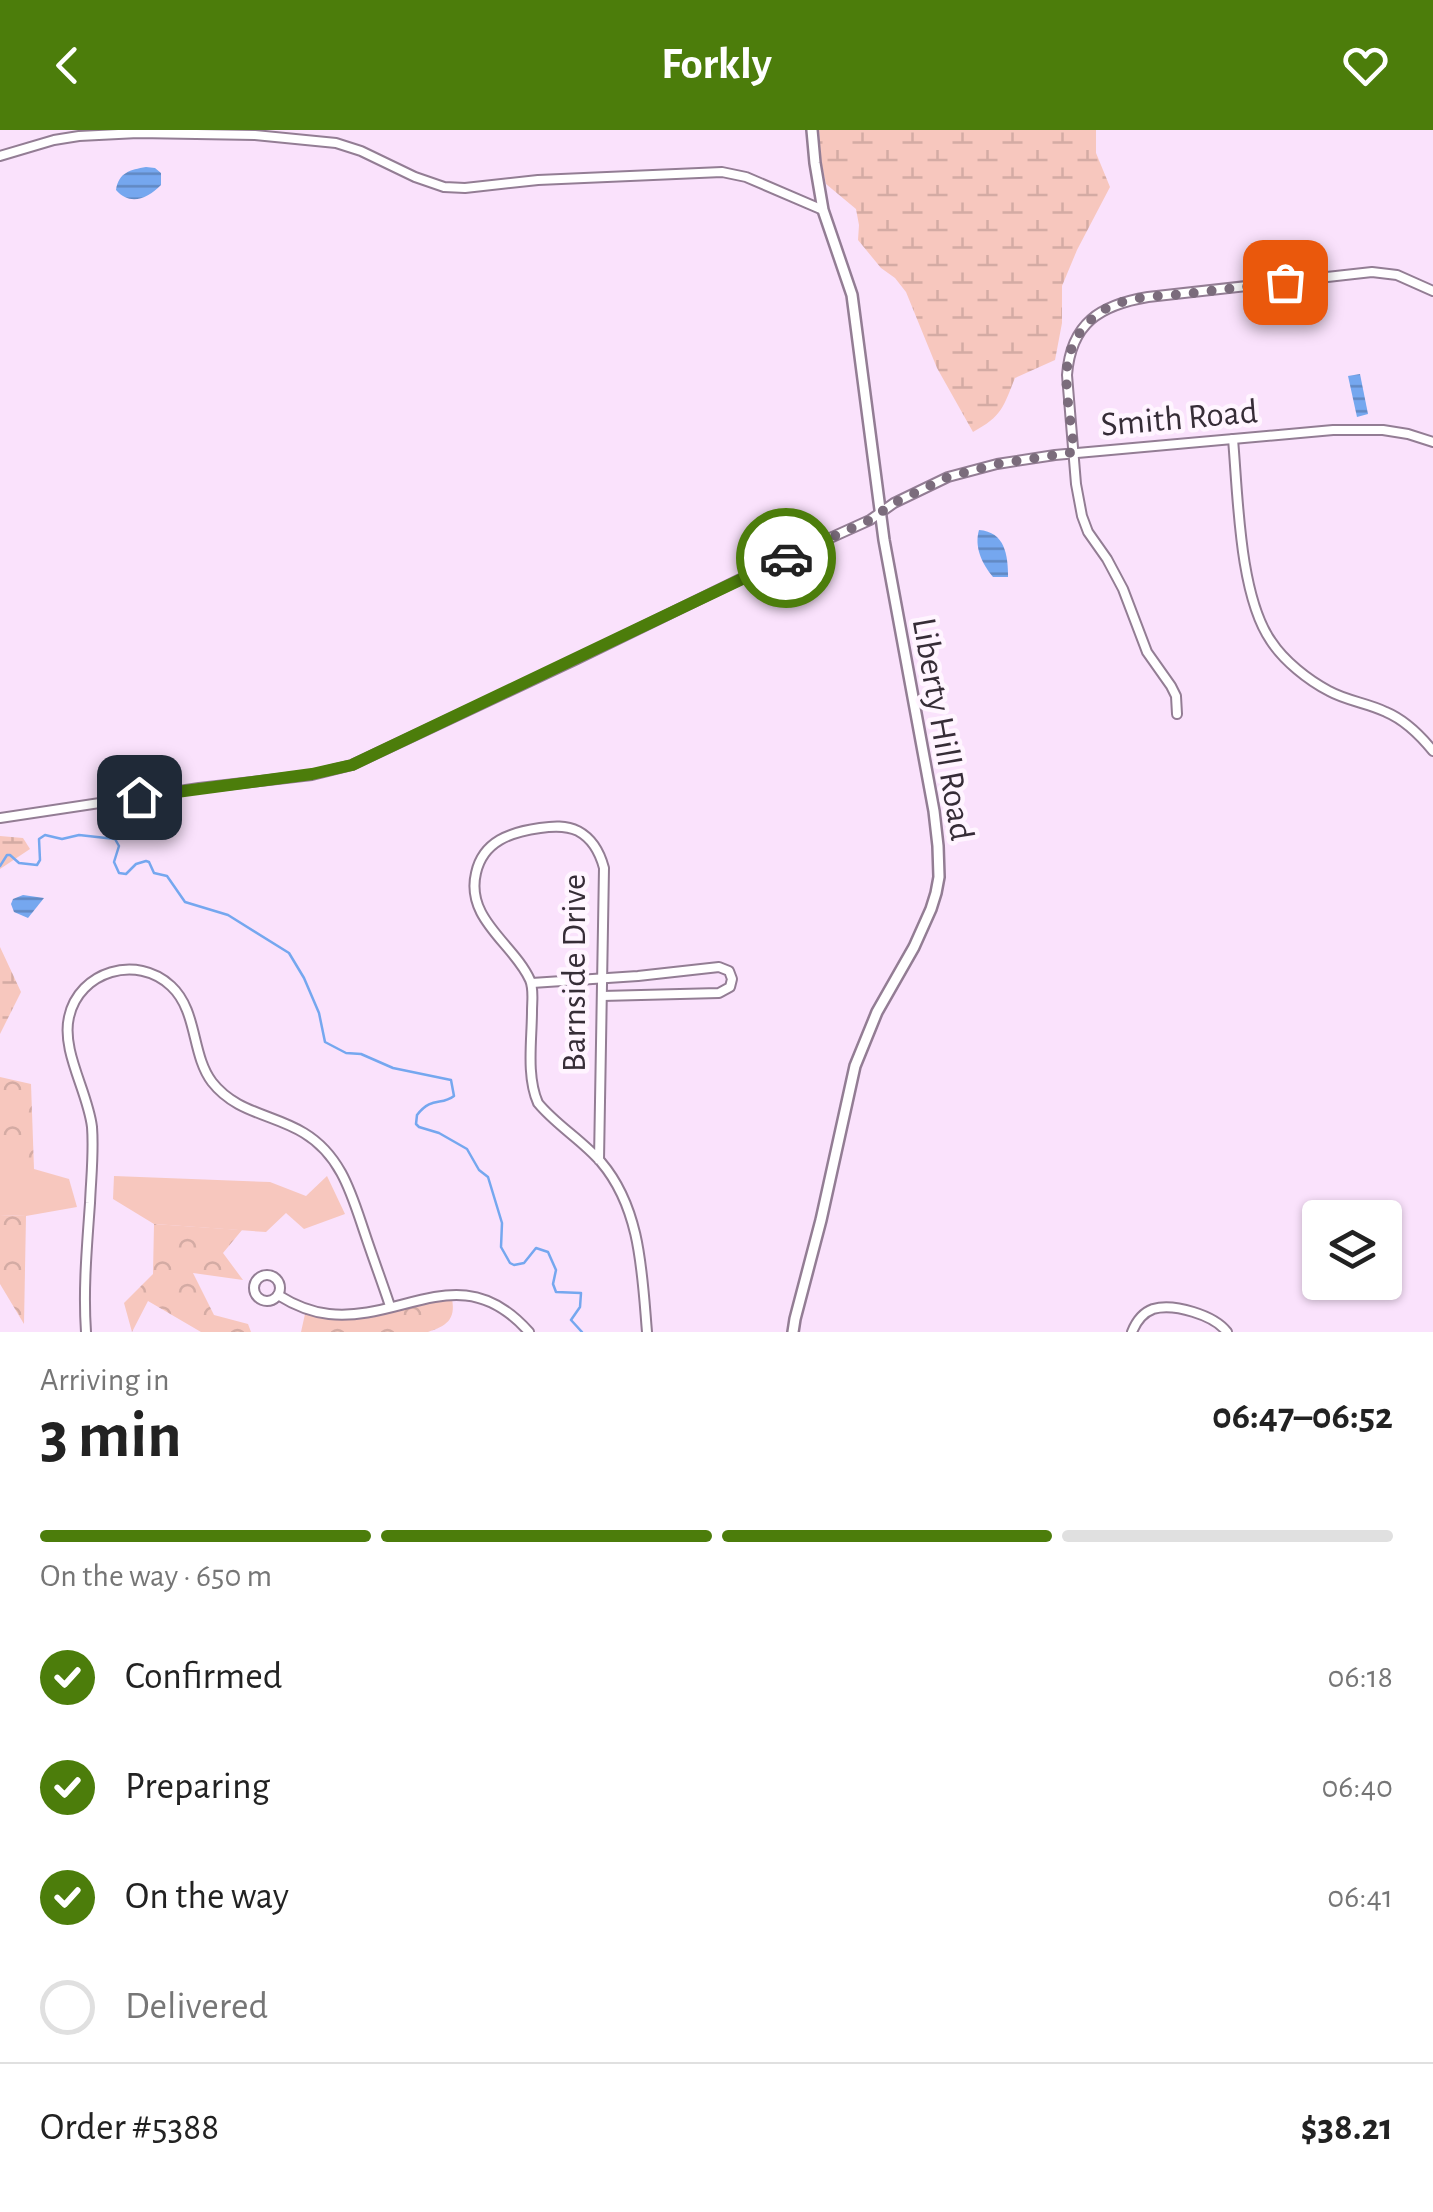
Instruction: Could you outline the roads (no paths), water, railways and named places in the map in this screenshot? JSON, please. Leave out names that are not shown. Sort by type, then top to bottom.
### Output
[{"type":"street","name":"Liberty Hill Road","points":[[790,1332],[812,1258],[855,1066],[877,1012],[932,909],[939,877],[934,811],[881,514],[852,295],[824,210],[812,130]]},
{"type":"street","points":[[0,156],[79,136],[255,135],[336,143],[444,187],[722,172],[758,181],[824,210]]},
{"type":"street","points":[[1177,714],[1176,696],[1147,652],[1123,589],[1088,532],[1079,500],[1067,375],[1068,358],[1082,328],[1108,307],[1124,301],[1347,274],[1397,275],[1433,291]]},
{"type":"street","name":"Smith Road","points":[[0,818],[342,768],[881,514],[894,503],[948,477],[997,464],[1074,452],[1358,429],[1408,434],[1433,442]]},
{"type":"street","points":[[1233,439],[1248,578],[1270,641],[1309,678],[1343,698],[1385,711],[1414,730],[1433,751]]},
{"type":"street","name":"Barnside Drive","points":[[600,1160],[602,860],[582,834],[568,828],[551,826],[518,832],[496,842],[484,854],[475,876],[474,892],[479,908],[532,983],[535,1094],[544,1109],[600,1160],[621,1195],[636,1234],[646,1332]]},
{"type":"street","points":[[532,983],[719,967],[729,971],[732,979],[730,987],[719,993],[602,996]]},
{"type":"street","points":[[86,1332],[84,1282],[92,1141],[88,1105],[68,1043],[68,1023],[73,1004],[85,987],[102,975],[122,970],[152,974],[177,993],[187,1011],[204,1067],[222,1092],[246,1109],[302,1132],[328,1152],[348,1184],[390,1306]]},
{"type":"street","points":[[278,1294],[298,1306],[330,1314],[358,1314],[432,1296],[463,1295],[494,1304],[528,1332]]},
{"type":"street","points":[[1132,1332],[1142,1316],[1160,1308],[1210,1318],[1227,1332]]},
{"type":"water","points":[[146,167],[161,173],[161,185],[156,190],[133,199],[116,190],[126,173]]},
{"type":"water","points":[[1360,374],[1368,414],[1357,417],[1348,376]]},
{"type":"water","points":[[979,530],[1000,540],[1006,553],[1008,577],[993,577],[985,567],[978,549]]},
{"type":"water","points":[[23,895],[44,898],[28,918],[14,912],[11,904]]},
{"type":"waterway","points":[[0,866],[7,855],[19,863],[37,865],[39,839],[45,835],[62,839],[79,835],[115,839],[119,846],[114,862],[119,873],[126,874],[136,864],[149,862],[154,873],[167,876],[185,902],[228,915],[289,953],[319,1013],[325,1042],[393,1068],[451,1080],[454,1096],[427,1105],[417,1115],[416,1124],[467,1149],[488,1177],[502,1223],[501,1247],[510,1263],[524,1263],[536,1248],[548,1252],[556,1270],[556,1292],[581,1293],[580,1307],[571,1320],[582,1332]]}]
